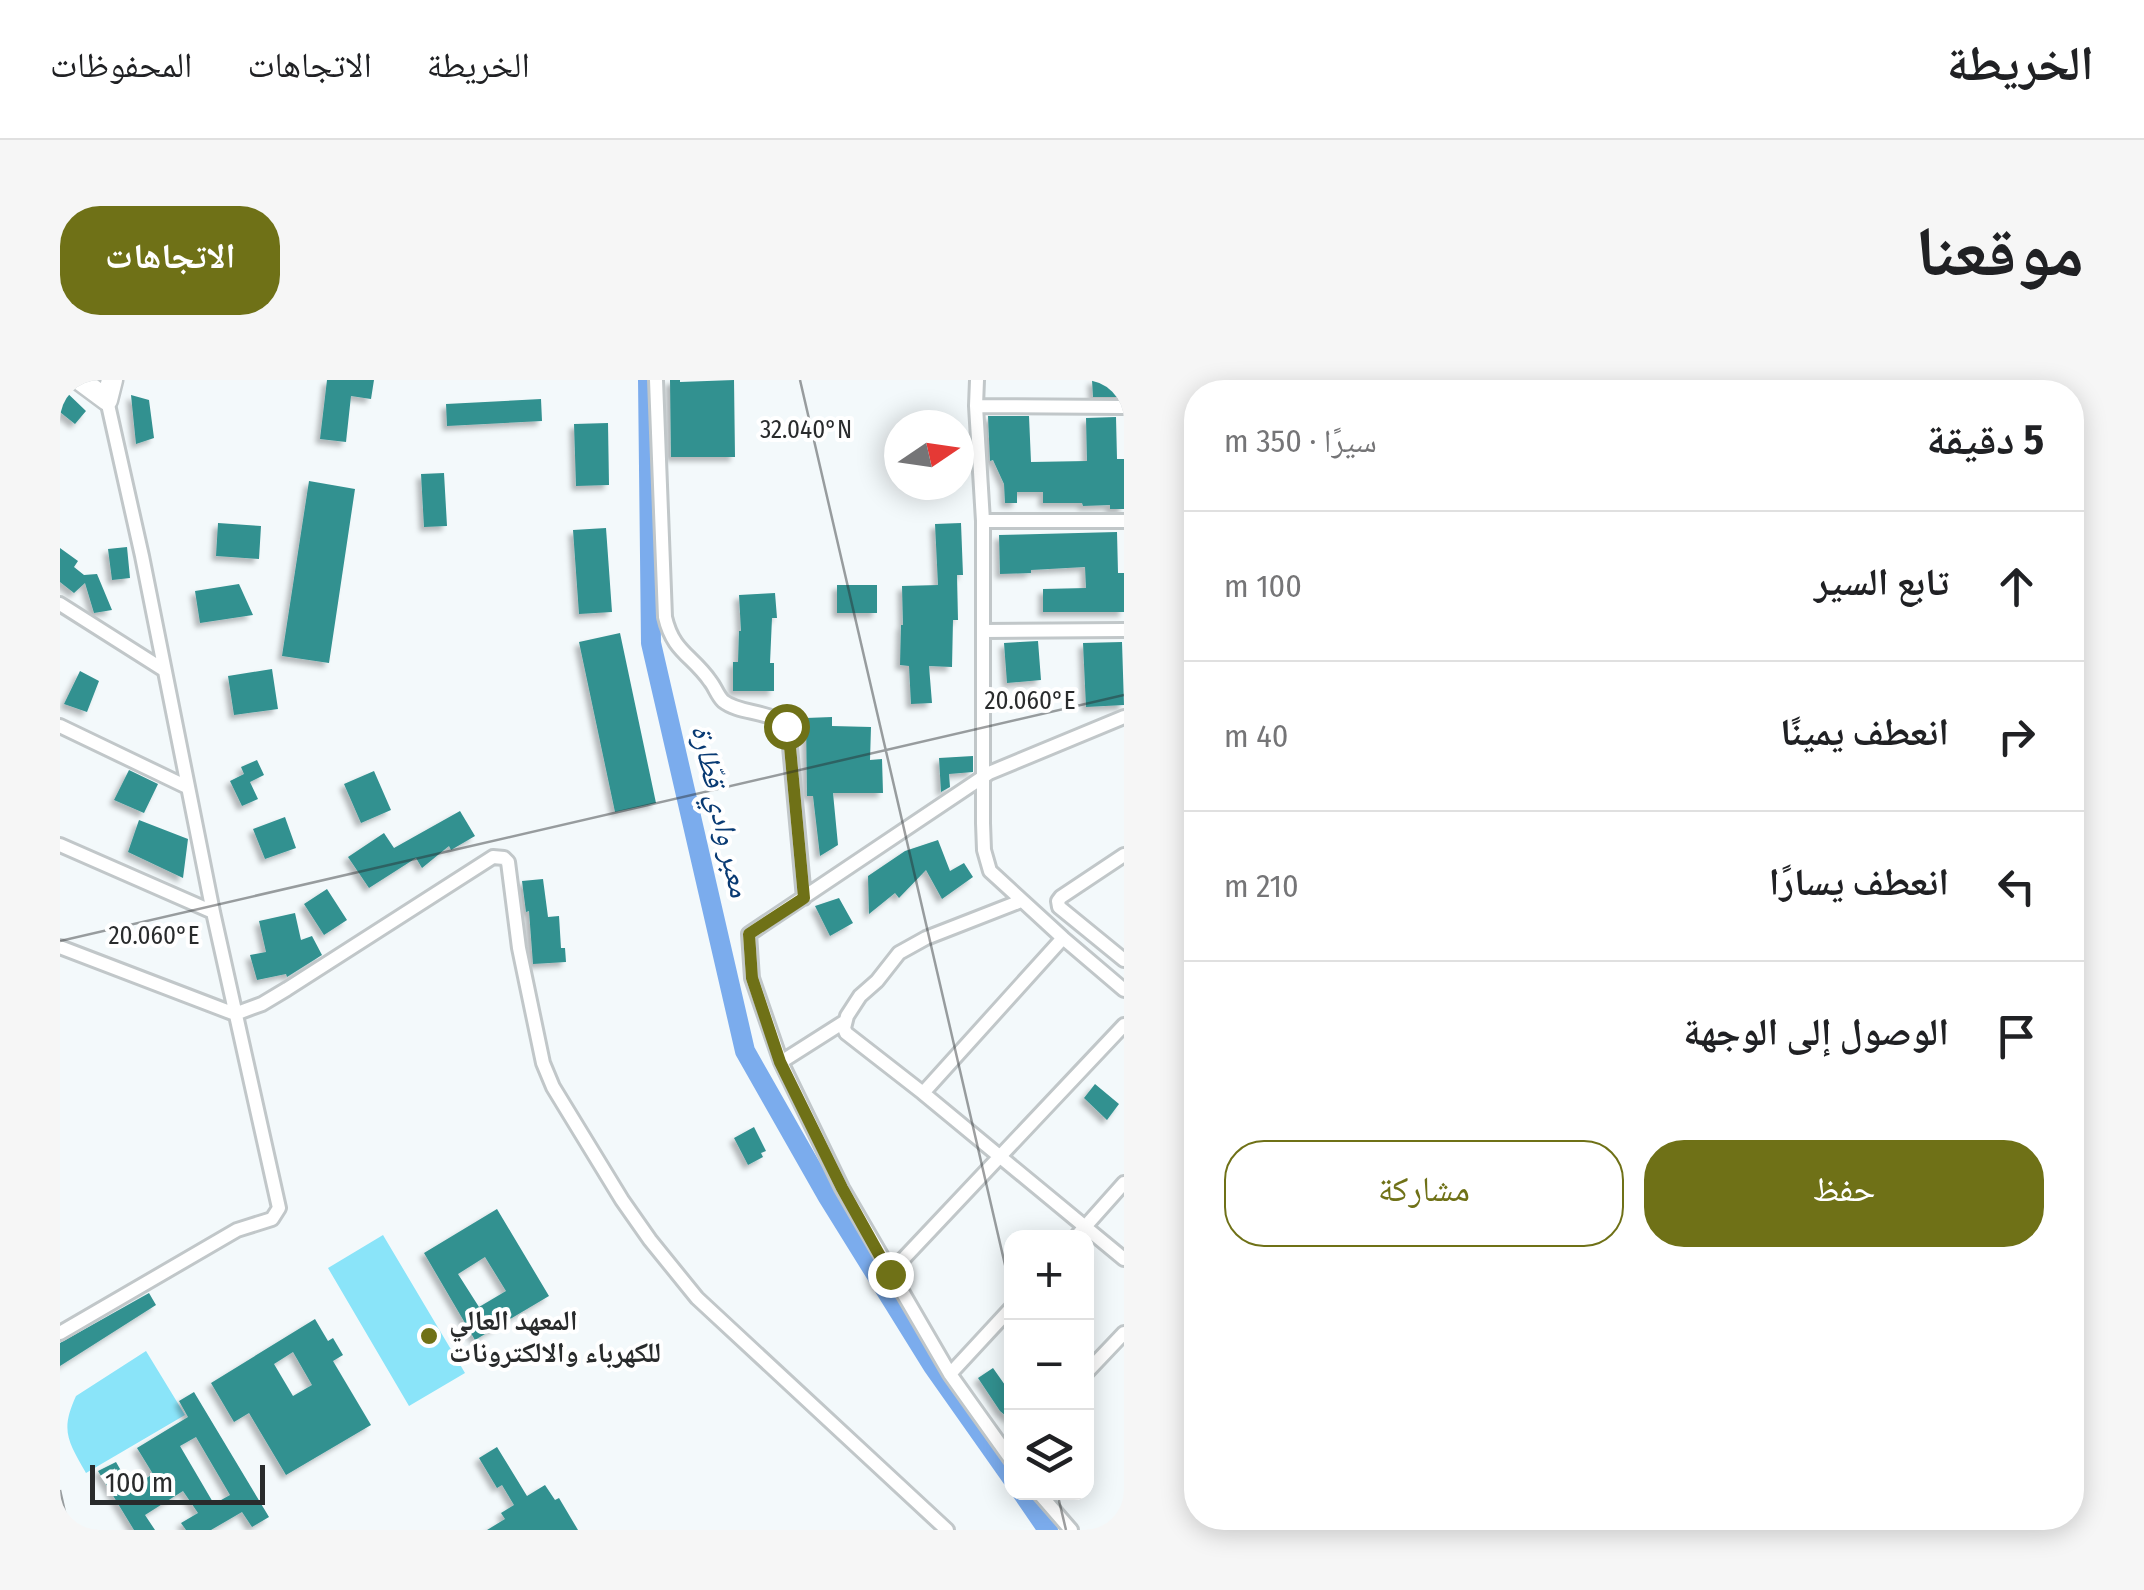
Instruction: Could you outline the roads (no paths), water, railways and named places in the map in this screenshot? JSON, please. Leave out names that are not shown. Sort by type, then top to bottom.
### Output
[{"type":"highway","points":[[80,380],[110,390]]},
{"type":"street","points":[[656,380],[665,618],[669,634],[682,653],[710,679],[724,702],[776,718],[786,726],[804,898]]},
{"type":"street","points":[[977,380],[983,522],[986,862],[990,871],[1021,900],[1124,990]]},
{"type":"street","points":[[60,1332],[237,1230],[272,1220],[279,1208],[187,787],[110,390]]},
{"type":"street","points":[[976,406],[1124,407]]},
{"type":"street","points":[[983,522],[1124,521]]},
{"type":"street","points":[[60,604],[164,670]]},
{"type":"street","points":[[984,631],[1124,630]]},
{"type":"street","points":[[1004,1448],[950,1374],[842,1188],[780,1062],[752,978],[749,934],[995,770],[1124,716]]},
{"type":"street","points":[[60,726],[187,787]]},
{"type":"street","points":[[60,846],[213,912]]},
{"type":"street","points":[[1124,855],[1058,901],[1059,908],[1124,960]]},
{"type":"street","points":[[60,946],[235,1014],[287,989],[493,857],[504,858],[508,862],[519,948],[543,1063],[622,1200],[697,1298],[947,1530]]},
{"type":"street","points":[[780,1062],[844,1022],[860,996],[878,981],[899,953],[1021,900]]},
{"type":"street","points":[[923,1093],[1063,938]]},
{"type":"street","points":[[844,1022],[846,1033],[1124,1259]]},
{"type":"street","points":[[890,1274],[1124,1024]]},
{"type":"street","points":[[1082,1230],[1124,1183]]},
{"type":"street","points":[[950,1374],[1004,1316]]},
{"type":"street","points":[[1094,1364],[1124,1333]]},
{"type":"street","points":[[1045,1500],[1071,1530]]},
{"type":"waterway","name":"معبر وادي قطّارة","points":[[648,380],[651,643],[745,1051],[828,1197],[933,1366],[1004,1467]]},
{"type":"waterway","name":"معبر وادي قطّارة","points":[[1027,1500],[1048,1530]]},
{"type":"place","name":"المعهد العالي للكهرباء والالكترونات","points":[[429,1336]]}]
